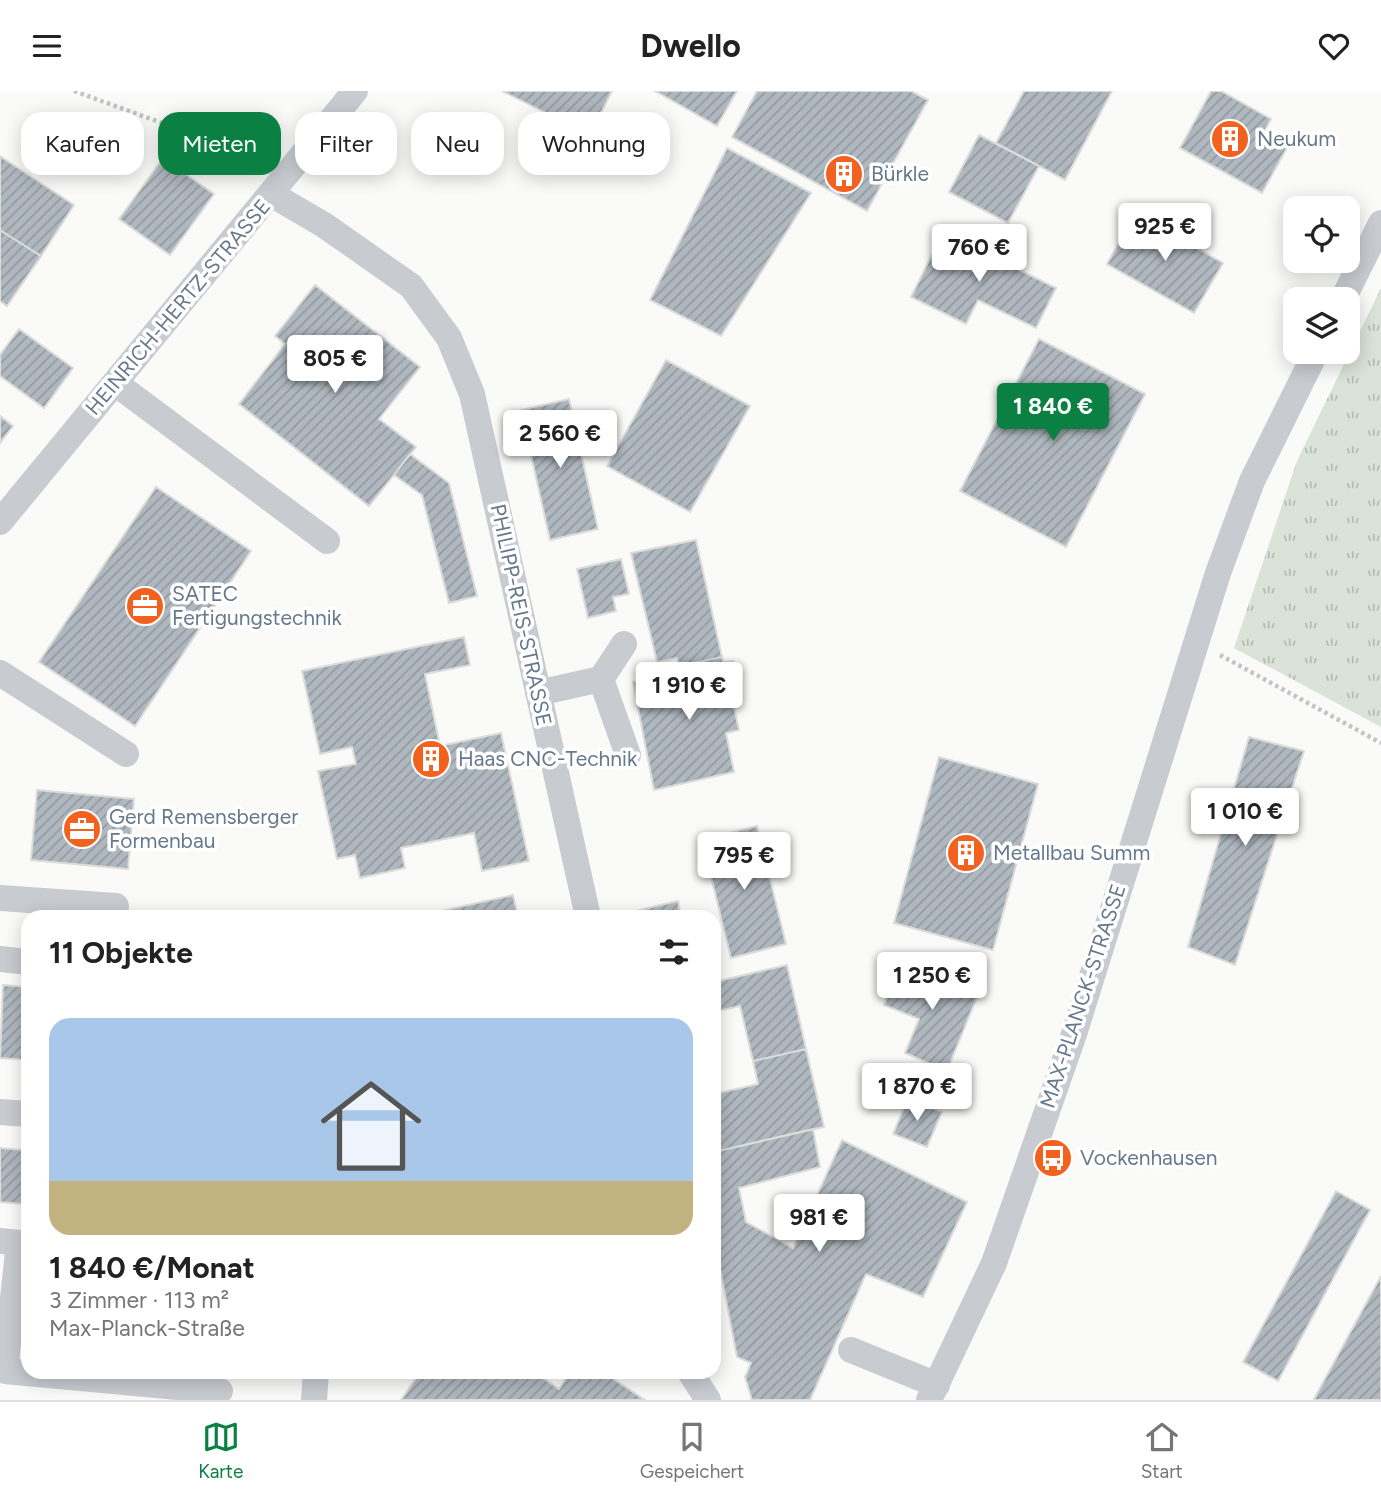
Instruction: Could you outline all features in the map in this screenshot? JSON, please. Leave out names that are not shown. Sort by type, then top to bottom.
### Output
[{"type":"street","name":"HEINRICH-HERTZ-STRASSE","points":[[0,522],[355,91]]},
{"type":"street","name":"PHILIPP-REIS-STRASSE","points":[[271,194],[324,225],[411,286],[449,338],[472,394],[586,910]]},
{"type":"street","points":[[1349,287],[1381,223]]},
{"type":"street","name":"MAX-PLANCK-STRASSE","points":[[933,1392],[999,1251],[1074,1034],[1195,641],[1252,481],[1310,364]]},
{"type":"street","points":[[115,383],[327,541]]},
{"type":"street","points":[[538,693],[601,679],[624,644]]},
{"type":"street","points":[[0,673],[126,754]]},
{"type":"street","points":[[601,679],[628,755]]},
{"type":"street","points":[[0,898],[116,906]]},
{"type":"street","points":[[0,959],[21,962]]},
{"type":"street","points":[[0,1112],[21,1114]]},
{"type":"street","points":[[0,1241],[19,1243],[4,1346],[5,1371],[21,1372]]},
{"type":"street","points":[[851,1350],[933,1392]]},
{"type":"street","points":[[91,1379],[220,1391]]},
{"type":"street","points":[[314,1400],[316,1379]]},
{"type":"street","points":[[694,1379],[708,1400]]},
{"type":"path","points":[[74,91],[292,170]]},
{"type":"path","points":[[1195,641],[1381,743]]},
{"type":"green space","points":[[1381,288],[1381,727],[1234,648],[1297,461],[1344,364],[1360,364],[1360,331]]},
{"type":"building","points":[[502,91],[612,91],[602,112],[544,112]]},
{"type":"building","points":[[655,91],[737,91],[717,126]]},
{"type":"building","name":"Bürkle","points":[[757,91],[911,91],[928,100],[867,211],[732,137]]},
{"type":"building","points":[[1024,91],[1112,91],[1065,180],[996,143]]},
{"type":"building","name":"Neukum","points":[[1211,91],[1221,91],[1271,119],[1264,132],[1288,146],[1262,193],[1180,148]]},
{"type":"building","points":[[979,135],[1039,166],[1008,223],[949,192]]},
{"type":"building","points":[[727,148],[811,193],[721,336],[650,300]]},
{"type":"building","points":[[0,156],[21,170],[21,175],[29,175],[74,205],[41,256],[0,230]]},
{"type":"building","points":[[158,165],[158,175],[187,175],[214,194],[170,255],[119,219]]},
{"type":"building","points":[[1135,213],[1223,263],[1194,313],[1107,264]]},
{"type":"building","points":[[0,230],[41,256],[7,306],[0,301]]},
{"type":"building","points":[[943,232],[1056,288],[1036,328],[978,300],[966,324],[911,297]]},
{"type":"building","points":[[315,285],[420,367],[379,419],[416,447],[369,506],[239,404],[285,344],[275,336]]},
{"type":"building","points":[[19,329],[73,368],[44,408],[0,376],[0,355]]},
{"type":"building","points":[[1039,339],[1145,394],[1066,547],[960,491]]},
{"type":"building","points":[[666,360],[750,406],[690,512],[607,466]]},
{"type":"building","points":[[569,399],[598,529],[550,540],[521,410]]},
{"type":"building","points":[[0,416],[13,426],[0,443]]},
{"type":"building","points":[[410,454],[449,483],[477,596],[449,603],[422,495],[394,475]]},
{"type":"building","name":"SATEC Fertigungstechnik","points":[[156,487],[251,551],[135,726],[39,662]]},
{"type":"building","points":[[696,540],[722,657],[679,666],[677,658],[657,662],[631,553]]},
{"type":"building","points":[[621,559],[629,594],[613,597],[616,611],[588,618],[577,569]]},
{"type":"building","name":"Haas CNC-Technik","points":[[464,637],[470,665],[425,674],[440,746],[501,733],[529,861],[482,871],[474,833],[401,848],[405,868],[360,878],[355,855],[337,859],[318,771],[356,764],[352,747],[320,754],[302,671]]},
{"type":"building","points":[[722,657],[723,662],[733,661],[740,692],[731,694],[739,730],[726,733],[734,772],[654,790],[633,682],[680,672],[679,666]]},
{"type":"building","points":[[1249,737],[1304,751],[1235,965],[1188,947]]},
{"type":"building","name":"Metallbau Summ","points":[[939,757],[1038,784],[993,950],[894,923]]},
{"type":"building","name":"Gerd Remensberger Formenbau","points":[[37,790],[134,799],[128,869],[31,860]]},
{"type":"building","points":[[757,826],[786,944],[731,958],[702,840]]},
{"type":"building","points":[[513,895],[516,910],[446,910]]},
{"type":"building","points":[[678,901],[680,910],[640,910]]},
{"type":"building","points":[[902,961],[979,992],[947,1071],[905,1053],[919,1019],[884,1005]]},
{"type":"building","points":[[787,965],[806,1049],[753,1061],[740,1006],[721,1010],[721,980]]},
{"type":"building","points":[[3,985],[21,986],[21,1060],[0,1058]]},
{"type":"building","points":[[806,1049],[824,1127],[721,1150],[721,1092],[758,1084],[753,1061]]},
{"type":"building","points":[[908,1098],[942,1112],[927,1147],[893,1134]]},
{"type":"building","points":[[813,1129],[820,1167],[739,1188],[746,1222],[793,1248],[842,1140],[967,1202],[923,1297],[866,1274],[810,1400],[752,1400],[745,1377],[751,1363],[737,1357],[721,1274],[721,1150]]},
{"type":"building","points":[[0,1148],[21,1150],[21,1204],[0,1202]]},
{"type":"building","points":[[1336,1191],[1370,1210],[1278,1381],[1243,1362]]},
{"type":"building","points":[[1381,1276],[1381,1400],[1315,1400],[1314,1399]]},
{"type":"building","points":[[415,1379],[545,1379],[559,1389],[565,1379],[614,1379],[645,1400],[401,1400]]},
{"type":"place","name":"Neukum","points":[[1230,139]]},
{"type":"place","name":"Bürkle","points":[[844,174]]},
{"type":"place","name":"SATEC Fertigungstechnik","points":[[145,606]]},
{"type":"place","name":"Haas CNC-Technik","points":[[431,759]]},
{"type":"place","name":"Gerd Remensberger Formenbau","points":[[82,829]]},
{"type":"place","name":"Metallbau Summ","points":[[966,853]]},
{"type":"place","name":"Vockenhausen","points":[[1053,1158]]}]
